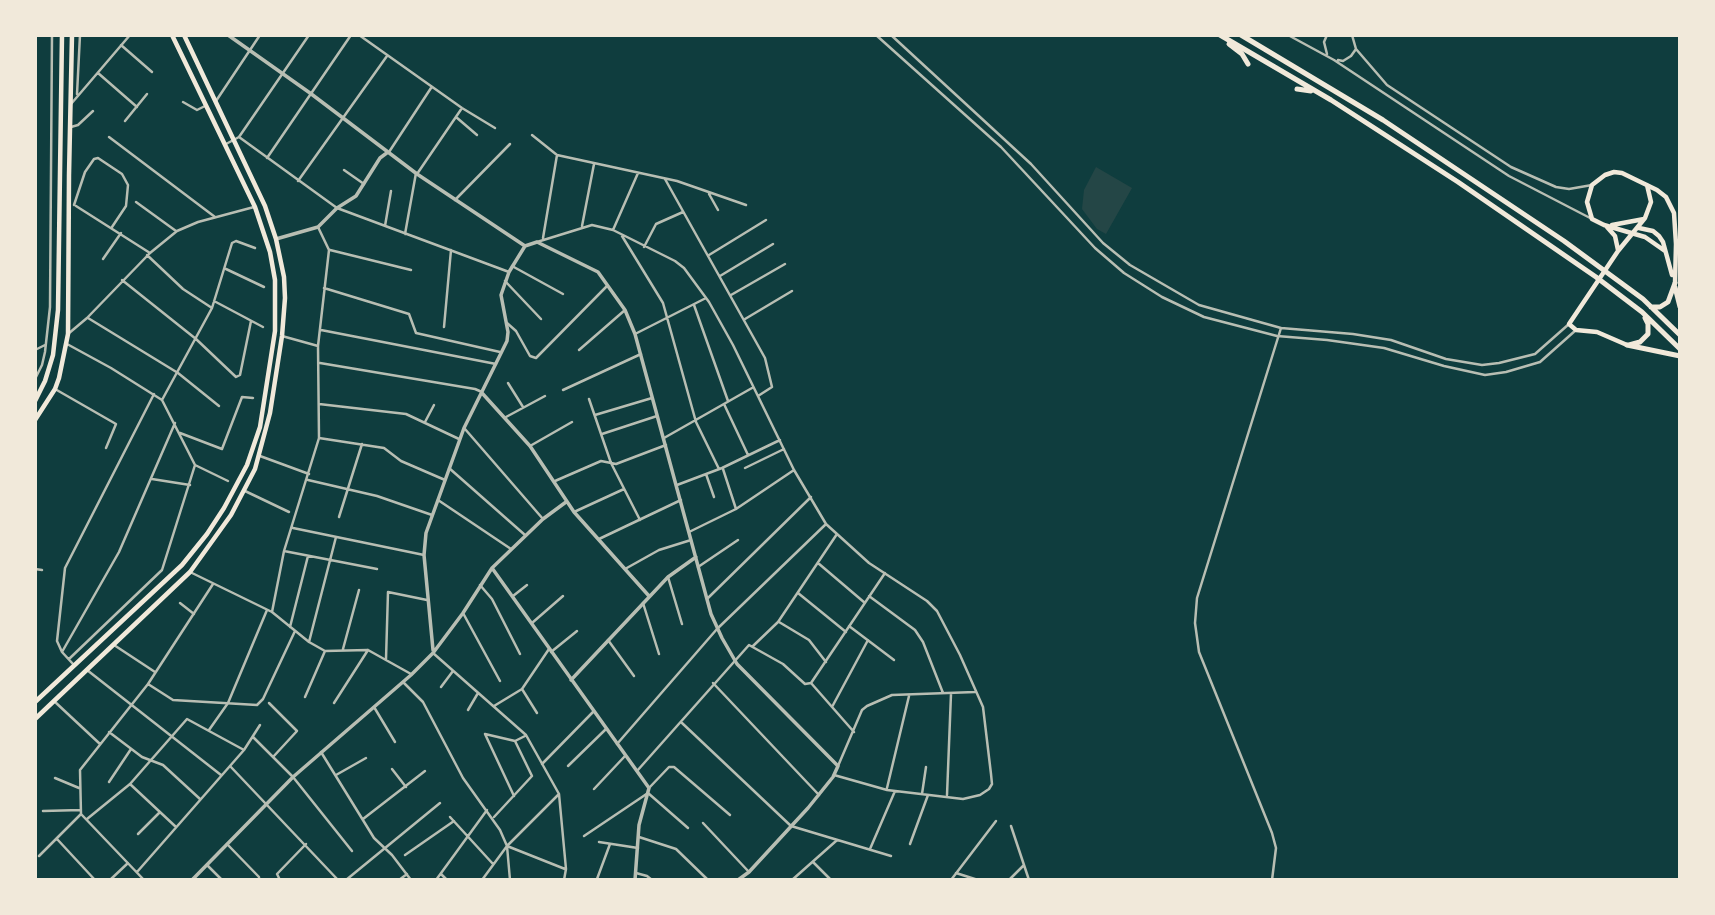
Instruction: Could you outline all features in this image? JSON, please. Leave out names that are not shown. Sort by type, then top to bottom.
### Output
[{"type":"highway","points":[[1215,35],[1234,47],[1248,64]]},
{"type":"highway","points":[[1220,35],[1331,100],[1458,182],[1596,277],[1642,312],[1680,349]]},
{"type":"highway","points":[[1241,35],[1297,67],[1464,173],[1605,269],[1680,335]]},
{"type":"highway","points":[[1297,89],[1311,91],[1331,100]]},
{"type":"highway","points":[[1650,307],[1660,307],[1668,302],[1675,283]]},
{"type":"highway","points":[[1675,283],[1680,307]]},
{"type":"highway","points":[[1627,345],[1640,342],[1648,334],[1648,324],[1642,312]]},
{"type":"highway","points":[[1627,345],[1680,356]]},
{"type":"main road","points":[[35,401],[53,355],[58,310],[62,35]]},
{"type":"main road","points":[[35,420],[55,389],[68,334],[72,205],[71,104],[74,95],[72,35]]},
{"type":"main road","points":[[35,702],[170,576],[207,534],[247,465],[260,427],[275,331],[275,292],[270,252],[255,206],[172,35]]},
{"type":"main road","points":[[35,719],[190,572],[231,515],[244,490],[260,456],[270,413],[282,336],[284,287],[276,239],[237,138],[184,35]]},
{"type":"main road","points":[[1665,251],[1653,240],[1592,219],[1587,201],[1592,185],[1605,175],[1622,173],[1647,184],[1666,197],[1674,213],[1675,283]]},
{"type":"main road","points":[[1627,345],[1597,331],[1576,330],[1569,324],[1618,251],[1645,218],[1651,202],[1647,184]]},
{"type":"main road","points":[[1604,225],[1620,225],[1645,218]]},
{"type":"main road","points":[[1604,225],[1615,236],[1618,251]]},
{"type":"main road","points":[[1638,228],[1653,231],[1659,236],[1675,283]]},
{"type":"main road","points":[[89,652],[97,660]]},
{"type":"street","points":[[35,379],[42,365],[50,307],[52,35]]},
{"type":"street","points":[[74,95],[80,35]]},
{"type":"street","points":[[74,95],[98,73],[130,35]]},
{"type":"street","points":[[228,35],[310,93],[416,174],[526,246]]},
{"type":"street","points":[[216,101],[260,35]]},
{"type":"street","points":[[226,144],[237,138],[309,35]]},
{"type":"street","points":[[267,158],[351,35]]},
{"type":"street","points":[[359,35],[431,87],[495,128]]},
{"type":"street","points":[[876,35],[1001,147],[1095,248],[1131,278],[1162,297],[1204,317],[1277,336],[1373,346],[1475,374],[1495,375],[1540,362],[1576,330]]},
{"type":"street","points":[[891,35],[1031,164],[1103,243],[1139,270],[1199,304],[1281,328],[1391,340],[1447,359],[1482,365],[1535,354],[1569,324]]},
{"type":"street","points":[[1288,35],[1334,60],[1509,176],[1592,219]]},
{"type":"street","points":[[1327,35],[1324,50],[1329,57]]},
{"type":"street","points":[[1352,35],[1356,49],[1387,85],[1511,167],[1556,187],[1569,189],[1592,185]]},
{"type":"street","points":[[121,45],[152,72]]},
{"type":"street","points":[[1334,60],[1343,61],[1351,57],[1356,49]]},
{"type":"street","points":[[298,181],[387,56]]},
{"type":"street","points":[[98,73],[136,106]]},
{"type":"street","points":[[276,239],[318,227],[337,208],[356,195],[380,158],[389,152],[431,87]]},
{"type":"street","points":[[125,121],[147,94]]},
{"type":"street","points":[[183,103],[197,110],[206,105]]},
{"type":"street","points":[[405,234],[416,174],[462,108]]},
{"type":"street","points":[[71,127],[78,125],[93,111]]},
{"type":"street","points":[[456,117],[477,135]]},
{"type":"street","points":[[532,135],[558,155],[665,179],[746,205]]},
{"type":"street","points":[[108,137],[215,217]]},
{"type":"street","points":[[237,138],[337,208],[509,272]]},
{"type":"street","points":[[455,200],[510,144]]},
{"type":"street","points":[[543,240],[558,155]]},
{"type":"street","points":[[112,227],[126,206],[128,185],[122,174],[98,158],[94,159],[85,172],[72,205],[121,233],[149,254],[183,289],[212,308]]},
{"type":"street","points":[[582,228],[594,164]]},
{"type":"street","points":[[344,170],[364,184]]},
{"type":"street","points":[[613,230],[638,173]]},
{"type":"street","points":[[665,179],[765,358],[772,387],[757,397]]},
{"type":"street","points":[[385,227],[391,191]]},
{"type":"street","points":[[708,193],[718,210]]},
{"type":"street","points":[[136,202],[177,231]]},
{"type":"street","points":[[68,334],[149,254],[177,231],[255,206]]},
{"type":"street","points":[[644,247],[656,225],[683,212]]},
{"type":"street","points":[[708,255],[766,220]]},
{"type":"street","points":[[564,880],[566,869],[559,794],[526,735],[433,653],[424,555],[426,533],[459,439],[508,341],[501,295],[512,266],[526,246],[592,225],[613,230],[684,268],[706,298],[733,345],[794,470],[826,524],[884,573],[927,601],[937,611],[960,655],[985,716],[992,784],[989,789],[980,795],[963,799],[887,790],[834,775]]},
{"type":"street","points":[[272,612],[284,551],[319,438],[318,346],[329,250],[318,227]]},
{"type":"street","points":[[103,260],[121,233]]},
{"type":"street","points":[[622,236],[663,303],[685,391],[696,422],[721,469],[736,509]]},
{"type":"street","points":[[162,400],[212,308],[233,241],[255,248]]},
{"type":"street","points":[[537,242],[598,272],[625,310],[641,354],[698,567],[718,629],[734,660],[838,765]]},
{"type":"street","points":[[720,276],[773,244]]},
{"type":"street","points":[[329,250],[411,270]]},
{"type":"street","points":[[444,327],[451,250]]},
{"type":"street","points":[[731,295],[785,264]]},
{"type":"street","points":[[512,266],[563,294]]},
{"type":"street","points":[[225,268],[264,287]]},
{"type":"street","points":[[1131,278],[1139,270]]},
{"type":"street","points":[[122,280],[196,339],[236,377],[239,377],[251,321]]},
{"type":"street","points":[[505,281],[541,319]]},
{"type":"street","points":[[507,323],[516,331],[530,356],[536,358],[607,286]]},
{"type":"street","points":[[324,288],[409,314],[416,333],[502,353]]},
{"type":"street","points":[[745,319],[792,291]]},
{"type":"street","points":[[635,334],[706,298]]},
{"type":"street","points":[[214,301],[263,327]]},
{"type":"street","points":[[694,305],[726,403],[749,455]]},
{"type":"street","points":[[579,350],[625,310]]},
{"type":"street","points":[[87,318],[178,373],[219,406]]},
{"type":"street","points":[[1272,880],[1276,848],[1272,833],[1199,652],[1195,622],[1197,598],[1281,328]]},
{"type":"street","points":[[320,329],[496,364]]},
{"type":"street","points":[[282,336],[318,346]]},
{"type":"street","points":[[66,344],[162,400],[195,466],[162,570],[69,659]]},
{"type":"street","points":[[35,349],[45,345]]},
{"type":"street","points":[[564,390],[641,354]]},
{"type":"street","points":[[318,363],[481,392],[530,446],[574,512],[649,596]]},
{"type":"street","points":[[508,383],[523,407]]},
{"type":"street","points":[[664,438],[752,388]]},
{"type":"street","points":[[55,389],[116,424],[106,448]]},
{"type":"street","points":[[74,664],[62,652],[58,642],[65,568],[154,394]]},
{"type":"street","points":[[506,417],[545,396]]},
{"type":"street","points":[[180,433],[222,449],[242,397],[253,398]]},
{"type":"street","points":[[595,415],[652,398]]},
{"type":"street","points":[[589,399],[611,463],[640,520]]},
{"type":"street","points":[[319,404],[405,414],[459,439]]},
{"type":"street","points":[[425,422],[433,405]]},
{"type":"street","points":[[602,434],[657,416]]},
{"type":"street","points":[[530,446],[572,422]]},
{"type":"street","points":[[62,652],[119,552],[174,424]]},
{"type":"street","points":[[464,428],[543,519]]},
{"type":"street","points":[[319,438],[384,448],[401,461],[444,480]]},
{"type":"street","points":[[677,485],[721,469],[780,440]]},
{"type":"street","points":[[339,517],[362,444]]},
{"type":"street","points":[[554,482],[601,461],[616,464],[666,445]]},
{"type":"street","points":[[746,468],[784,449]]},
{"type":"street","points":[[260,456],[309,474]]},
{"type":"street","points":[[195,466],[228,481]]},
{"type":"street","points":[[449,468],[525,535]]},
{"type":"street","points":[[689,532],[736,509],[794,470]]},
{"type":"street","points":[[706,474],[714,497]]},
{"type":"street","points":[[151,479],[190,485]]},
{"type":"street","points":[[307,480],[377,496],[432,515]]},
{"type":"street","points":[[574,512],[624,489]]},
{"type":"street","points":[[244,490],[289,512]]},
{"type":"street","points":[[707,599],[811,497]]},
{"type":"street","points":[[438,500],[511,549]]},
{"type":"street","points":[[598,540],[681,500]]},
{"type":"street","points":[[192,880],[293,777],[433,653],[492,568],[525,535],[566,502]]},
{"type":"street","points":[[617,744],[718,629],[826,524]]},
{"type":"street","points":[[293,528],[424,555]]},
{"type":"street","points":[[753,646],[778,622],[837,534]]},
{"type":"street","points":[[309,642],[336,537]]},
{"type":"street","points":[[625,569],[659,550],[691,540]]},
{"type":"street","points":[[698,567],[738,540]]},
{"type":"street","points":[[284,551],[377,569]]},
{"type":"street","points":[[290,627],[308,556]]},
{"type":"street","points":[[571,680],[649,596],[696,557]]},
{"type":"street","points":[[818,563],[865,603]]},
{"type":"street","points":[[492,568],[648,791],[688,828]]},
{"type":"street","points":[[35,569],[42,570]]},
{"type":"street","points":[[162,570],[170,576]]},
{"type":"street","points":[[190,572],[272,612],[309,642],[325,651],[368,650],[411,675]]},
{"type":"street","points":[[636,771],[749,645],[783,664],[805,684],[811,682],[884,573]]},
{"type":"street","points":[[668,578],[682,624]]},
{"type":"street","points":[[144,880],[81,812],[80,770],[148,684],[214,584]]},
{"type":"street","points":[[481,585],[492,599],[520,654]]},
{"type":"street","points":[[513,596],[527,585]]},
{"type":"street","points":[[343,649],[359,590]]},
{"type":"street","points":[[386,659],[388,592],[427,600]]},
{"type":"street","points":[[798,593],[846,632]]},
{"type":"street","points":[[532,623],[563,596]]},
{"type":"street","points":[[869,596],[915,630],[923,642],[943,694]]},
{"type":"street","points":[[180,603],[194,614]]},
{"type":"street","points":[[643,603],[659,654]]},
{"type":"street","points":[[209,730],[228,703],[267,610]]},
{"type":"street","points":[[463,613],[500,681]]},
{"type":"street","points":[[778,622],[809,640],[826,662]]},
{"type":"street","points":[[849,626],[894,660]]},
{"type":"street","points":[[148,684],[173,700],[257,705],[295,631]]},
{"type":"street","points":[[493,707],[522,689],[550,650],[577,631]]},
{"type":"street","points":[[608,640],[634,676]]},
{"type":"street","points":[[832,707],[868,640]]},
{"type":"street","points":[[114,645],[155,672]]},
{"type":"street","points":[[334,703],[368,650]]},
{"type":"street","points":[[305,697],[325,651]]},
{"type":"street","points":[[87,670],[221,775]]},
{"type":"street","points":[[441,687],[453,671]]},
{"type":"street","points":[[403,682],[423,702],[463,778],[493,818],[506,846],[510,880]]},
{"type":"street","points":[[811,682],[855,732]]},
{"type":"street","points":[[713,683],[819,795]]},
{"type":"street","points":[[522,689],[537,713]]},
{"type":"street","points":[[738,880],[791,826],[834,775],[864,708],[892,695],[975,692]]},
{"type":"street","points":[[468,709],[478,693]]},
{"type":"street","points":[[947,797],[951,694]]},
{"type":"street","points":[[887,790],[909,696]]},
{"type":"street","points":[[54,701],[100,744]]},
{"type":"street","points":[[268,703],[297,731],[273,757]]},
{"type":"street","points":[[374,708],[395,742]]},
{"type":"street","points":[[542,764],[593,712]]},
{"type":"street","points":[[87,819],[130,784],[187,719],[244,750]]},
{"type":"street","points":[[681,722],[791,826],[891,856]]},
{"type":"street","points":[[137,872],[244,750],[260,726]]},
{"type":"street","points":[[568,766],[606,729]]},
{"type":"street","points":[[109,732],[131,749],[163,765],[200,799]]},
{"type":"street","points":[[514,796],[485,734],[515,741],[526,735]]},
{"type":"street","points":[[253,737],[293,777],[352,851]]},
{"type":"street","points":[[493,818],[531,776],[515,741]]},
{"type":"street","points":[[109,782],[131,749]]},
{"type":"street","points":[[321,752],[374,838],[411,880]]},
{"type":"street","points":[[594,789],[625,756]]},
{"type":"street","points":[[336,775],[366,758]]},
{"type":"street","points":[[230,766],[338,880]]},
{"type":"street","points":[[584,836],[648,791],[669,767],[674,767],[730,815]]},
{"type":"street","points":[[922,794],[926,767]]},
{"type":"street","points":[[392,769],[406,787]]},
{"type":"street","points":[[363,819],[425,771]]},
{"type":"street","points":[[55,778],[79,788]]},
{"type":"street","points":[[130,784],[176,827]]},
{"type":"street","points":[[635,880],[639,825],[648,791]]},
{"type":"street","points":[[870,850],[895,791]]},
{"type":"street","points":[[482,880],[506,846],[559,794]]},
{"type":"street","points":[[910,844],[928,795]]},
{"type":"street","points":[[346,880],[440,803]]},
{"type":"street","points":[[436,880],[487,810]]},
{"type":"street","points":[[43,811],[81,812]]},
{"type":"street","points":[[39,856],[81,812]]},
{"type":"street","points":[[138,834],[160,813]]},
{"type":"street","points":[[450,817],[493,864]]},
{"type":"street","points":[[405,855],[454,821]]},
{"type":"street","points":[[951,880],[996,821]]},
{"type":"street","points":[[703,823],[748,872]]},
{"type":"street","points":[[1011,826],[1028,880]]},
{"type":"street","points":[[639,837],[676,849],[708,880]]},
{"type":"street","points":[[57,838],[95,880]]},
{"type":"street","points":[[793,880],[836,841]]},
{"type":"street","points":[[599,842],[638,848]]},
{"type":"street","points":[[226,843],[259,880]]},
{"type":"street","points":[[280,880],[277,874],[306,844]]},
{"type":"street","points":[[597,878],[610,844]]},
{"type":"street","points":[[506,846],[566,869]]},
{"type":"street","points":[[813,862],[831,880]]},
{"type":"street","points":[[110,880],[128,863]]},
{"type":"street","points":[[1009,880],[1024,864]]},
{"type":"street","points":[[207,865],[222,880]]},
{"type":"street","points":[[636,873],[652,880]]},
{"type":"street","points":[[957,873],[978,880]]},
{"type":"street","points":[[399,880],[407,874]]},
{"type":"street","points":[[441,874],[447,880]]},
{"type":"shaded area","points":[[1096,167],[1132,188],[1106,234],[1097,229],[1082,209],[1084,190]]}]
